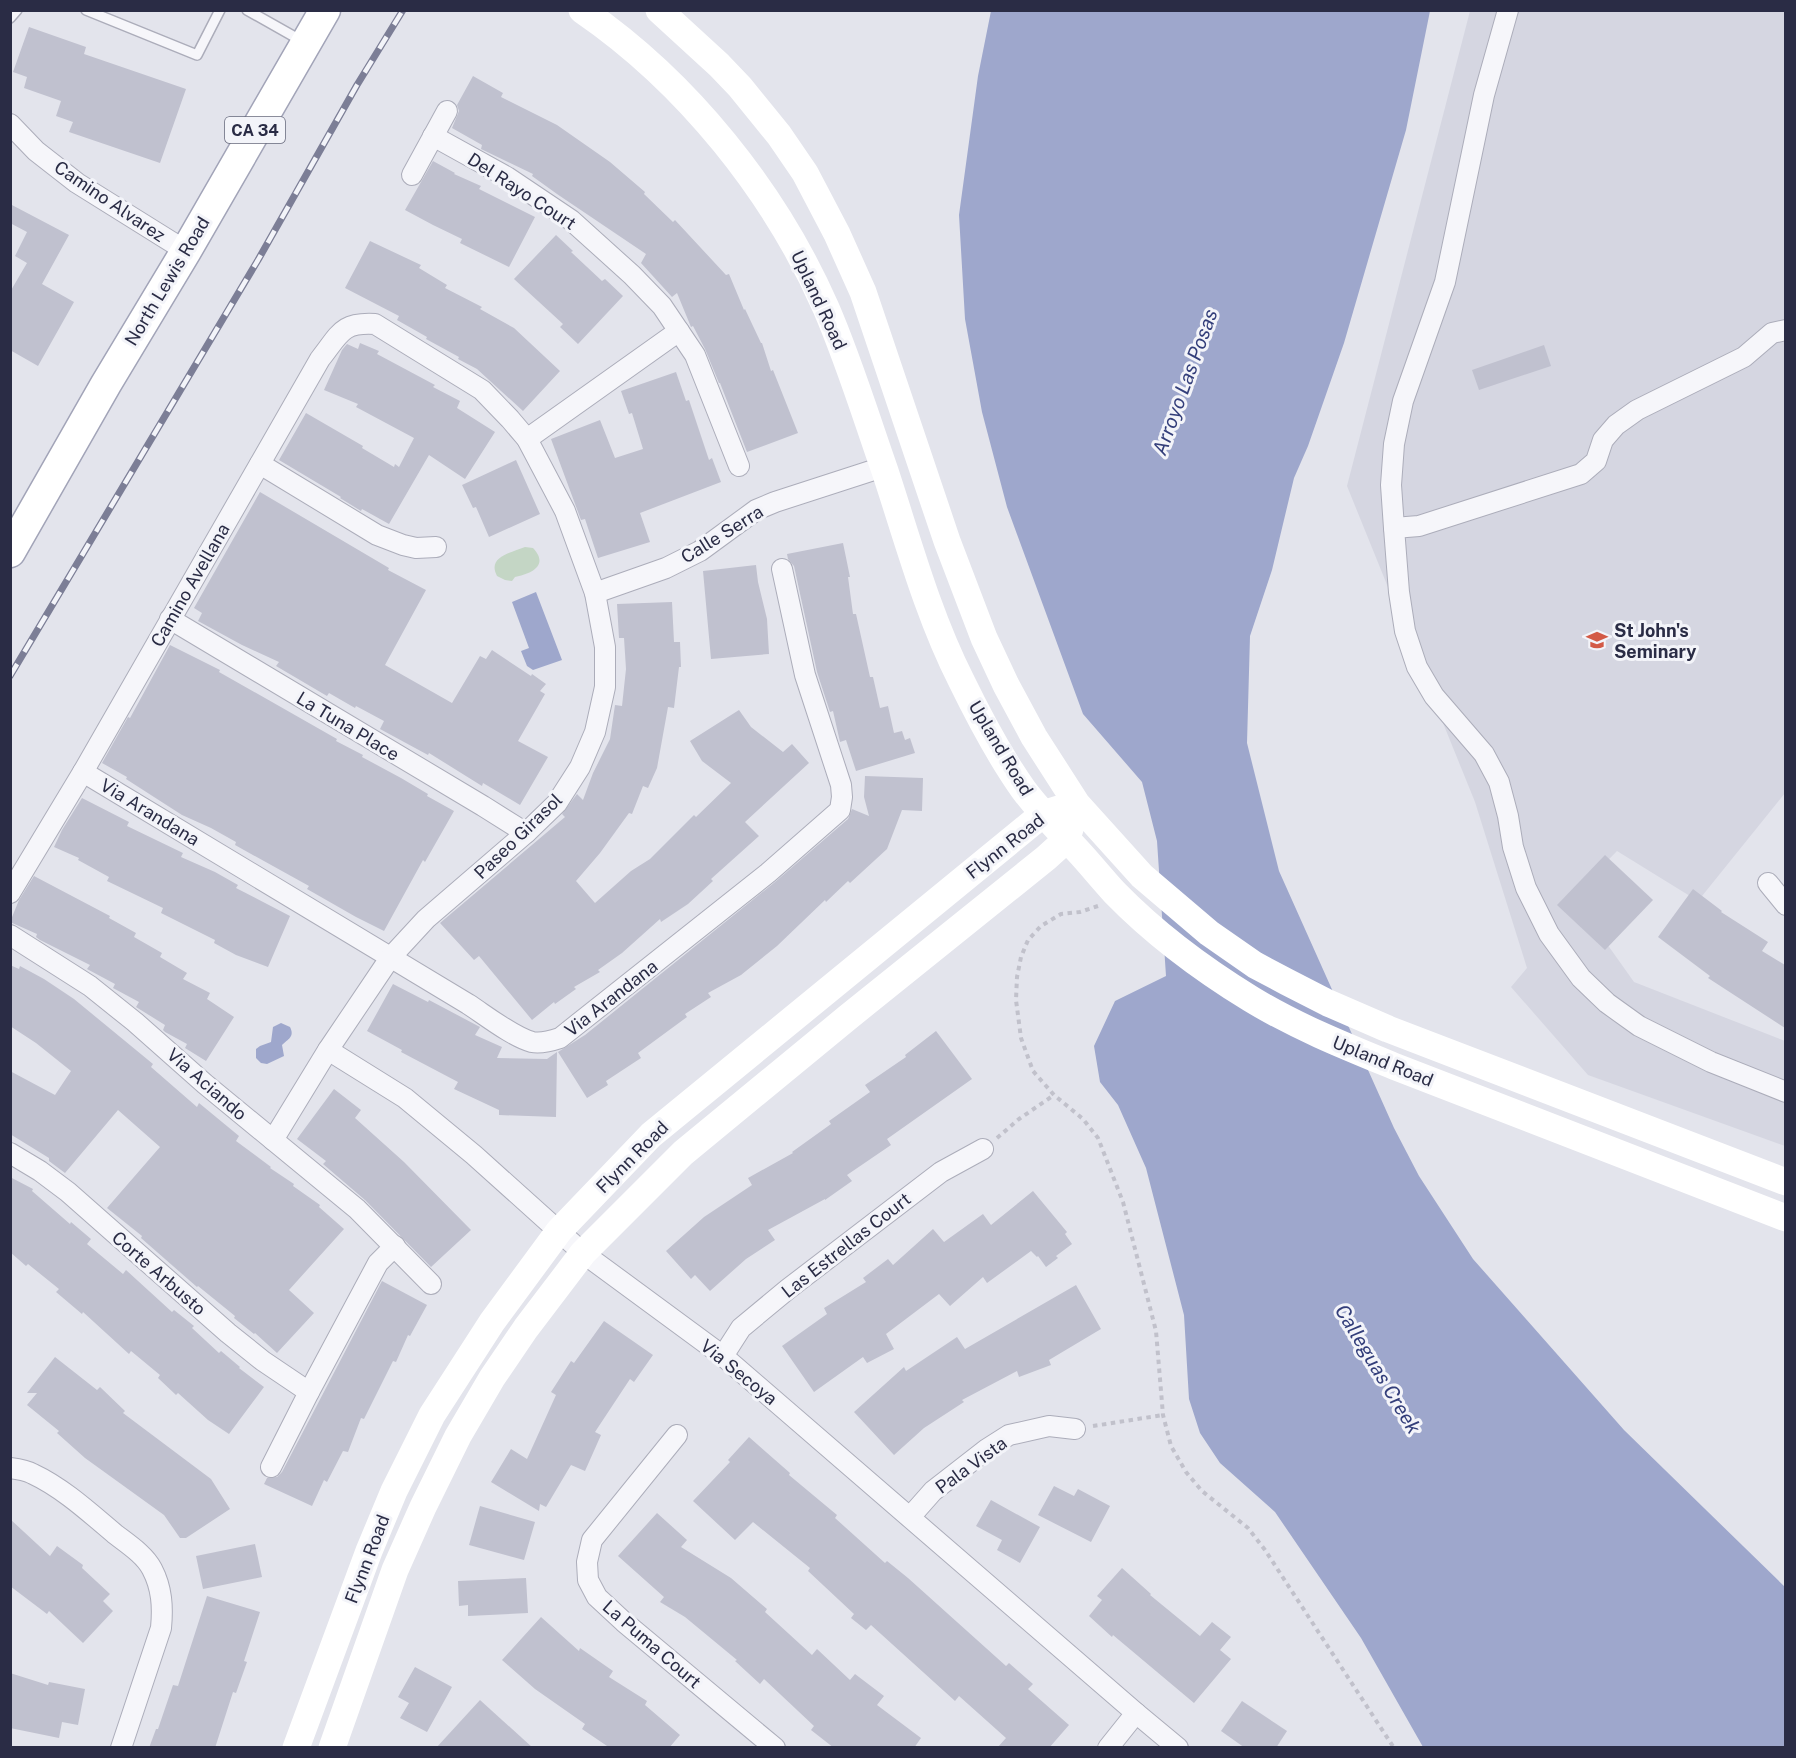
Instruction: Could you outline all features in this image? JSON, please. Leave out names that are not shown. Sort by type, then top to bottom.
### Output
[{"type":"main road","name":"North Lewis Road","points":[[10,552],[325,10]]},
{"type":"main road","name":"Upland Road","points":[[582,10],[638,55],[681,95],[724,143],[764,196],[800,257],[825,306],[883,466],[929,606],[959,677],[1023,790],[1115,892],[1177,948],[1212,974],[1254,1001],[1330,1040],[1785,1218]]},
{"type":"main road","name":"Upland Road","points":[[659,10],[719,64],[740,87],[779,135],[805,173],[863,292],[947,541],[984,638],[1006,685],[1034,737],[1077,804],[1142,876],[1209,933],[1255,965],[1328,1004],[1785,1182]]},
{"type":"main road","name":"Flynn Road","points":[[298,1742],[369,1551],[394,1491],[432,1415],[492,1322],[559,1231],[651,1135],[1043,814],[1077,804]]},
{"type":"main road","name":"Flynn Road","points":[[333,1747],[395,1570],[458,1436],[492,1378],[526,1328],[583,1253],[683,1153],[1067,839],[1077,804]]},
{"type":"street","points":[[1508,10],[1484,95],[1445,282],[1403,401],[1394,444],[1391,485],[1399,592],[1405,632],[1417,667],[1434,696],[1484,754],[1499,782],[1513,847],[1526,888],[1549,934],[1581,978],[1607,1003],[1639,1026],[1711,1062],[1785,1092]]},
{"type":"street","points":[[412,175],[447,111]]},
{"type":"street","name":"Camino Alvarez","points":[[10,124],[36,151],[77,183],[186,251]]},
{"type":"street","name":"Del Rayo Court","points":[[433,136],[507,177],[571,220],[632,275],[662,306],[694,355],[739,466]]},
{"type":"street","name":"Camino Avellana","points":[[10,893],[83,772],[320,359],[344,328],[358,323],[375,324],[395,338]]},
{"type":"street","points":[[1394,528],[1419,526],[1581,474],[1596,461],[1603,440],[1616,425],[1637,410],[1744,357],[1772,333],[1785,330]]},
{"type":"street","points":[[527,439],[680,331]]},
{"type":"street","name":"Paseo Girasol","points":[[273,1140],[328,1050],[390,958],[426,919],[526,833],[557,803],[580,767],[595,732],[605,687],[604,647],[595,593],[565,511],[527,439],[482,390],[395,338]]},
{"type":"street","points":[[260,464],[377,535],[416,548],[436,547]]},
{"type":"street","name":"Calle Serra","points":[[595,593],[666,568],[700,551],[756,510],[883,466]]},
{"type":"street","name":"Via Arandana","points":[[83,772],[468,1004],[520,1038],[533,1042],[548,1042],[560,1038],[680,944],[840,810],[841,785],[805,675],[782,568]]},
{"type":"street","name":"La Tuna Place","points":[[170,619],[526,833]]},
{"type":"street","points":[[1768,883],[1785,904]]},
{"type":"street","name":"Via Aciando","points":[[10,935],[90,986],[135,1022],[205,1084],[357,1209],[431,1284]]},
{"type":"street","name":"Via Secoya","points":[[328,1050],[405,1098],[474,1155],[583,1253],[723,1356],[1178,1748]]},
{"type":"street","name":"Las Estrellas Court","points":[[723,1356],[741,1328],[788,1289],[941,1172],[983,1149]]},
{"type":"street","name":"Corte Arbusto","points":[[10,1153],[40,1171],[68,1192],[228,1333],[263,1361],[309,1392]]},
{"type":"street","points":[[271,1467],[378,1263],[395,1246]]},
{"type":"street","name":"Pala Vista","points":[[910,1516],[933,1491],[1009,1435],[1049,1426],[1075,1429]]},
{"type":"street","name":"La Puma Court","points":[[677,1435],[592,1540],[587,1562],[588,1580],[597,1597],[624,1622],[775,1748]]},
{"type":"street","points":[[10,1468],[31,1472],[82,1506],[144,1559],[151,1567],[160,1588],[161,1628],[121,1748]]},
{"type":"street","points":[[1108,1748],[1136,1713]]},
{"type":"street","points":[[298,1742],[333,1747]]},
{"type":"lane","points":[[10,18],[17,10]]},
{"type":"lane","points":[[86,10],[197,55],[220,10]]},
{"type":"lane","points":[[247,10],[306,43]]},
{"type":"path","points":[[1115,892],[1093,908],[1060,914],[1041,926],[1028,940],[1021,957],[1017,977],[1016,1000],[1021,1038],[1033,1071],[1054,1095],[1083,1119],[1098,1138],[1123,1202],[1156,1331],[1163,1414],[1171,1446],[1186,1472],[1202,1491],[1248,1528],[1265,1550],[1394,1748]]},
{"type":"path","points":[[983,1149],[1019,1119],[1054,1095]]},
{"type":"path","points":[[1075,1429],[1163,1414]]},
{"type":"shaded area","name":"St John's Seminary","points":[[1470,11],[1785,11],[1785,793],[1698,901],[1617,851],[1573,896],[1634,982],[1785,1041],[1785,1146],[1588,1075],[1511,987],[1527,968],[1475,802],[1347,486]]},
{"type":"green space","points":[[525,547],[533,548],[538,554],[539,564],[536,568],[527,574],[515,577],[512,581],[497,576],[495,564],[498,560]]},
{"type":"water","points":[[991,11],[1430,11],[1406,130],[1344,343],[1308,446],[1294,478],[1272,570],[1250,636],[1247,743],[1279,871],[1394,1128],[1419,1176],[1473,1259],[1624,1430],[1785,1587],[1785,1747],[1423,1747],[1361,1638],[1275,1512],[1220,1463],[1200,1433],[1189,1399],[1184,1315],[1146,1168],[1118,1105],[1100,1082],[1094,1046],[1115,1001],[1166,976],[1157,841],[1142,782],[1083,714],[1007,507],[982,412],[965,319],[959,215],[978,76]]},
{"type":"water","points":[[536,592],[562,660],[533,670],[527,666],[521,651],[529,648],[512,602]]},
{"type":"water","points":[[281,1023],[290,1027],[292,1033],[282,1045],[284,1056],[267,1064],[261,1063],[256,1058],[256,1049],[271,1042],[273,1027]]},
{"type":"building","points":[[29,27],[86,47],[84,54],[186,89],[160,163],[69,132],[73,122],[56,116],[61,101],[24,88],[27,77],[13,72]]},
{"type":"building","points":[[473,76],[503,93],[501,97],[557,125],[610,162],[645,192],[644,194],[673,222],[675,220],[726,275],[729,274],[744,310],[762,343],[771,371],[773,370],[798,433],[747,452],[720,383],[705,349],[693,326],[691,327],[677,293],[672,297],[641,263],[646,254],[557,194],[532,176],[533,174],[481,149],[482,145],[452,128],[459,111],[457,105]]},
{"type":"building","points":[[433,161],[454,174],[481,186],[479,189],[535,217],[509,267],[460,243],[462,239],[405,210]]},
{"type":"building","points":[[10,204],[69,235],[42,284],[74,302],[38,366],[10,350],[10,292],[27,263],[15,256],[27,232],[10,223]]},
{"type":"building","points":[[556,235],[602,281],[605,279],[623,296],[578,344],[560,327],[563,324],[514,279]]},
{"type":"building","points":[[370,241],[421,265],[419,268],[447,285],[445,288],[482,307],[480,309],[514,328],[560,371],[523,411],[477,369],[397,320],[399,316],[345,288]]},
{"type":"building","points":[[360,343],[379,351],[377,354],[460,401],[457,408],[495,432],[465,479],[429,455],[389,524],[362,509],[361,511],[279,460],[306,413],[394,467],[395,464],[399,467],[414,438],[356,407],[358,404],[324,390],[342,350],[347,344],[358,349]]},
{"type":"building","points":[[1544,345],[1551,366],[1479,390],[1472,370]]},
{"type":"building","points":[[676,372],[686,401],[689,400],[709,460],[712,458],[721,482],[640,513],[650,542],[598,558],[585,519],[581,520],[551,439],[600,420],[615,458],[643,449],[632,413],[629,414],[621,391]]},
{"type":"building","points":[[516,460],[540,514],[489,537],[476,507],[473,508],[462,485]]},
{"type":"building","points":[[260,492],[389,568],[388,570],[426,590],[385,665],[452,703],[480,656],[486,659],[492,650],[546,684],[540,691],[545,694],[518,741],[548,757],[520,805],[483,783],[482,786],[429,753],[428,755],[380,729],[384,721],[329,693],[327,696],[276,666],[279,662],[198,621],[202,613],[194,608]]},
{"type":"building","points":[[843,543],[850,577],[848,577],[853,614],[856,614],[870,677],[873,677],[880,708],[888,706],[894,733],[902,731],[905,740],[910,738],[915,753],[856,771],[846,740],[840,742],[833,711],[830,712],[817,672],[794,566],[787,554]]},
{"type":"building","points":[[756,565],[767,619],[769,654],[711,659],[703,571]]},
{"type":"building","points":[[672,602],[674,642],[680,642],[681,667],[679,667],[674,708],[668,707],[657,768],[648,788],[643,786],[632,814],[629,813],[576,881],[595,903],[631,871],[650,859],[694,815],[696,817],[731,783],[702,761],[690,741],[739,710],[751,727],[783,752],[792,744],[809,763],[745,822],[759,836],[711,879],[713,881],[688,904],[661,922],[660,919],[622,953],[598,970],[600,972],[574,987],[576,989],[555,1004],[554,1002],[532,1020],[479,956],[474,960],[440,923],[565,817],[562,814],[577,794],[583,800],[610,739],[615,705],[622,706],[626,669],[624,638],[619,638],[617,604]]},
{"type":"building","points":[[170,645],[220,670],[219,672],[337,739],[336,741],[363,755],[362,757],[454,811],[425,862],[423,860],[384,931],[307,889],[309,886],[235,845],[236,842],[182,815],[126,779],[127,777],[102,763]]},
{"type":"building","points":[[865,776],[923,778],[922,811],[902,810],[887,849],[850,883],[848,881],[826,902],[825,900],[777,946],[741,975],[708,993],[711,997],[685,1014],[687,1017],[638,1053],[641,1058],[606,1081],[608,1085],[587,1098],[558,1052],[585,1035],[775,882],[848,819],[852,809],[869,816],[864,797]]},
{"type":"building","points":[[82,798],[129,822],[127,826],[183,853],[181,857],[215,872],[238,885],[236,888],[290,916],[268,967],[236,955],[214,943],[215,940],[161,913],[163,908],[107,881],[109,877],[78,860],[79,858],[54,847]]},
{"type":"building","points":[[1605,855],[1653,900],[1605,950],[1557,905]]},
{"type":"building","points":[[34,876],[110,916],[109,918],[136,933],[134,937],[162,953],[160,957],[187,973],[183,979],[210,993],[207,999],[234,1017],[206,1061],[185,1048],[187,1044],[165,1032],[163,1030],[165,1025],[136,1007],[139,1002],[113,988],[115,984],[87,969],[90,965],[40,940],[36,937],[37,934],[10,922],[19,900]]},
{"type":"building","points":[[1693,889],[1721,912],[1768,942],[1762,951],[1785,965],[1785,1028],[1708,978],[1710,976],[1658,937]]},
{"type":"building","points":[[10,965],[19,969],[20,966],[74,999],[153,1064],[151,1067],[197,1107],[199,1103],[239,1136],[236,1141],[320,1205],[319,1207],[344,1229],[289,1290],[314,1313],[277,1353],[107,1208],[160,1147],[118,1110],[65,1173],[49,1161],[49,1158],[10,1134],[10,1071],[55,1095],[71,1071],[10,1026]]},
{"type":"building","points":[[393,984],[480,1027],[475,1035],[502,1047],[497,1058],[547,1059],[557,1052],[556,1117],[499,1115],[499,1110],[454,1089],[458,1082],[367,1031]]},
{"type":"building","points":[[936,1031],[972,1079],[887,1139],[891,1145],[847,1175],[852,1181],[825,1200],[768,1230],[775,1240],[746,1259],[710,1291],[695,1275],[691,1279],[666,1251],[704,1217],[752,1185],[748,1178],[793,1153],[831,1124],[829,1121],[870,1092],[865,1085],[906,1057],[905,1055]]},
{"type":"building","points":[[334,1089],[361,1110],[355,1118],[404,1162],[471,1230],[431,1267],[365,1200],[323,1164],[326,1161],[297,1139]]},
{"type":"building","points":[[10,1177],[33,1189],[32,1191],[70,1224],[71,1222],[91,1239],[87,1244],[123,1274],[126,1270],[172,1312],[174,1310],[194,1326],[192,1328],[219,1353],[221,1351],[264,1387],[229,1434],[208,1420],[178,1393],[176,1395],[158,1378],[160,1375],[131,1351],[129,1354],[83,1312],[82,1314],[56,1292],[59,1289],[10,1252]]},
{"type":"building","points":[[1033,1191],[1067,1232],[1065,1234],[1072,1244],[1056,1256],[1058,1258],[1046,1267],[1031,1251],[987,1283],[983,1277],[950,1306],[939,1294],[886,1334],[894,1349],[867,1363],[863,1357],[814,1392],[782,1346],[827,1314],[824,1308],[866,1282],[863,1278],[888,1259],[893,1265],[933,1229],[944,1242],[983,1214],[991,1225]]},
{"type":"building","points":[[382,1281],[427,1305],[410,1336],[408,1335],[396,1362],[393,1361],[364,1419],[361,1418],[348,1452],[343,1451],[327,1482],[324,1480],[312,1506],[264,1484],[267,1478],[277,1477],[282,1472]]},
{"type":"building","points":[[1076,1285],[1101,1329],[1049,1360],[1051,1365],[1019,1377],[1017,1371],[962,1400],[964,1402],[924,1428],[894,1455],[854,1412],[904,1367],[906,1371],[957,1337],[965,1349]]},
{"type":"building","points":[[604,1321],[653,1355],[634,1382],[630,1379],[595,1432],[601,1435],[585,1471],[571,1465],[546,1507],[540,1504],[539,1511],[491,1482],[511,1449],[527,1459],[556,1395],[551,1392],[571,1361],[574,1363]]},
{"type":"building","points":[[55,1357],[97,1390],[100,1387],[125,1411],[123,1413],[211,1479],[230,1509],[186,1538],[180,1538],[164,1515],[85,1458],[57,1433],[59,1431],[27,1405],[37,1393],[27,1393]]},
{"type":"building","points":[[749,1437],[790,1473],[789,1475],[837,1515],[835,1518],[885,1563],[887,1561],[908,1578],[1006,1666],[1009,1663],[1033,1684],[1028,1689],[1069,1725],[1049,1748],[997,1748],[1006,1738],[959,1696],[955,1701],[871,1625],[866,1630],[851,1618],[854,1614],[808,1571],[810,1568],[753,1522],[735,1540],[693,1501],[730,1462],[728,1460]]},
{"type":"building","points":[[1054,1486],[1074,1496],[1078,1489],[1110,1506],[1091,1542],[1038,1515]]},
{"type":"building","points":[[991,1500],[1040,1527],[1020,1563],[997,1550],[1002,1540],[976,1526]]},
{"type":"building","points":[[480,1506],[535,1522],[524,1560],[469,1545]]},
{"type":"building","points":[[657,1513],[687,1540],[681,1547],[731,1578],[767,1609],[765,1612],[812,1655],[817,1649],[850,1680],[855,1674],[884,1696],[877,1705],[921,1738],[914,1748],[834,1748],[811,1730],[814,1726],[764,1679],[760,1684],[735,1661],[737,1660],[685,1617],[660,1602],[664,1597],[618,1556]]},
{"type":"building","points":[[10,1519],[50,1556],[57,1546],[83,1565],[82,1568],[110,1594],[103,1601],[113,1611],[83,1643],[49,1611],[47,1614],[10,1586]]},
{"type":"building","points":[[255,1544],[262,1577],[203,1589],[196,1556]]},
{"type":"building","points":[[1122,1568],[1150,1595],[1200,1636],[1212,1622],[1231,1637],[1220,1650],[1231,1659],[1194,1703],[1089,1616],[1102,1600],[1097,1596]]},
{"type":"building","points":[[526,1578],[528,1613],[468,1616],[468,1605],[459,1606],[458,1581]]},
{"type":"building","points":[[207,1596],[260,1612],[236,1693],[233,1692],[215,1748],[149,1748],[173,1685],[178,1686]]},
{"type":"building","points":[[541,1617],[579,1651],[580,1648],[613,1671],[609,1677],[647,1701],[645,1705],[680,1735],[669,1748],[610,1748],[582,1729],[585,1724],[535,1689],[502,1660]]},
{"type":"building","points":[[415,1667],[452,1687],[427,1732],[400,1718],[409,1703],[398,1697]]},
{"type":"building","points":[[10,1673],[48,1685],[49,1682],[85,1689],[78,1725],[62,1722],[59,1738],[10,1728]]},
{"type":"building","points":[[480,1700],[533,1748],[436,1748]]},
{"type":"building","points":[[1242,1701],[1287,1731],[1276,1748],[1245,1748],[1221,1731]]},
{"type":"railway","points":[[10,676],[258,260],[357,85],[403,10]]},
{"type":"place","name":"St John's Seminary","points":[[1597,640]]},
{"type":"water label","name":"Arroyo Las Posas","points":[[1185,382]]},
{"type":"water label","name":"Calleguas Creek","points":[[1378,1369]]}]
